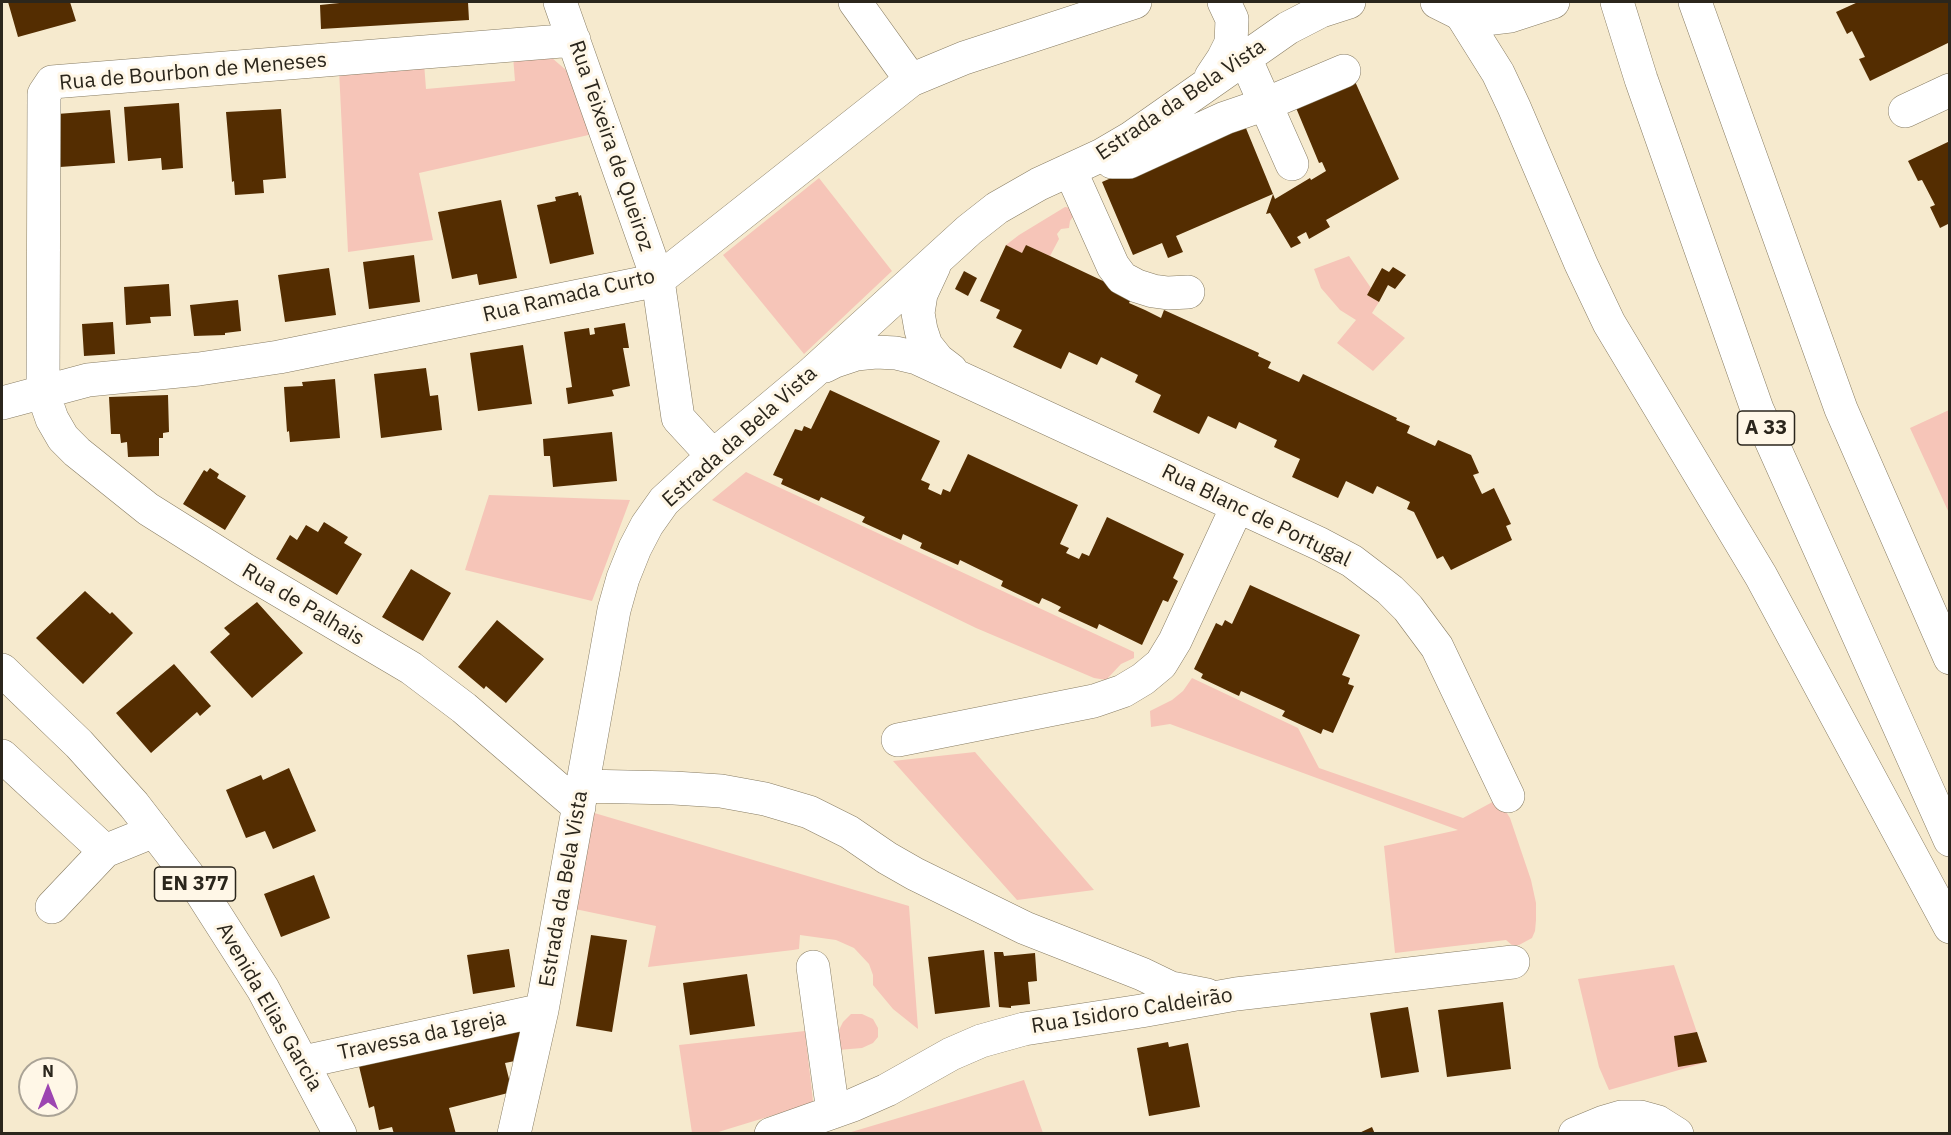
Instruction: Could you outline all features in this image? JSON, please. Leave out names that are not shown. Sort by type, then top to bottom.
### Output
[{"type":"main road","name":"Rua Teixeira de Queiroz","points":[[560,2],[658,280],[678,418],[713,456]]},
{"type":"main road","points":[[855,2],[911,80]]},
{"type":"main road","name":"Rua Ramada Curto","points":[[2,403],[88,381],[198,369],[279,357],[658,280],[911,80],[964,58],[1135,2]]},
{"type":"main road","points":[[1193,96],[1213,75],[1231,44],[1232,19],[1224,2]]},
{"type":"main road","name":"Estrada da Bela Vista","points":[[514,1134],[542,1010],[605,653],[622,578],[647,525],[664,501],[997,208],[1039,184],[1102,155],[1193,96],[1288,28],[1321,11],[1349,2]]},
{"type":"main road","points":[[1442,6],[1485,19],[1510,16],[1553,2]]},
{"type":"main road","name":"A 33","points":[[1617,2],[1641,79],[1757,409],[1950,840]]},
{"type":"main road","points":[[1695,2],[1841,409],[1950,658]]},
{"type":"main road","points":[[1442,6],[1498,74],[1609,323],[1761,576],[1950,927]]},
{"type":"main road","name":"Rua de Bourbon de Meneses","points":[[43,393],[44,94],[52,82],[574,40]]},
{"type":"main road","points":[[1245,58],[1292,164]]},
{"type":"main road","points":[[1102,155],[1110,162],[1129,162],[1225,118],[1266,104],[1344,71]]},
{"type":"main road","points":[[1905,111],[1950,90]]},
{"type":"main road","points":[[1070,170],[1113,266],[1122,278],[1153,291],[1188,292]]},
{"type":"main road","name":"Rua Blanc de Portugal","points":[[940,257],[921,294],[918,313],[921,330],[926,345],[938,360],[965,379]]},
{"type":"main road","name":"Rua Blanc de Portugal","points":[[811,374],[835,361],[856,354],[896,353],[917,358],[1320,544],[1352,561],[1390,590],[1408,608],[1437,647],[1508,796]]},
{"type":"main road","name":"Rua de Palhais","points":[[43,393],[52,419],[63,438],[147,509],[411,668],[580,797]]},
{"type":"main road","points":[[898,740],[1094,700],[1123,692],[1143,679],[1161,664],[1175,641],[1237,507]]},
{"type":"main road","name":"Avenida Elias Garcia","points":[[2,670],[79,744],[134,805],[207,902],[263,989],[340,1134]]},
{"type":"main road","points":[[2,756],[105,852]]},
{"type":"main road","points":[[580,797],[674,788],[721,791],[765,799],[809,812],[849,832],[915,874],[1040,935],[1142,974],[1171,988],[1208,995],[1236,994]]},
{"type":"main road","points":[[52,908],[105,852],[154,831]]},
{"type":"main road","name":"Rua Isidoro Caldeirão","points":[[771,1134],[853,1105],[951,1054],[992,1038],[1024,1029],[1236,994],[1513,962]]},
{"type":"main road","points":[[813,967],[833,1112]]},
{"type":"main road","name":"Travessa da Igreja","points":[[303,1062],[542,1010]]},
{"type":"main road","points":[[1575,1134],[1621,1117],[1640,1117],[1658,1122],[1677,1134]]},
{"type":"shaded area","points":[[513,56],[552,58],[566,70],[572,77],[593,134],[419,173],[433,240],[348,252],[339,70],[424,63],[426,89],[515,81]]},
{"type":"shaded area","points":[[819,178],[892,271],[804,354],[723,255]]},
{"type":"shaded area","points":[[1065,207],[1073,208],[1075,214],[1070,221],[1069,228],[1061,229],[1057,234],[1059,239],[1050,256],[1026,245],[1022,253],[1006,245],[1019,235]]},
{"type":"shaded area","points":[[1349,256],[1371,288],[1367,295],[1379,302],[1372,313],[1405,338],[1373,371],[1337,343],[1356,320],[1340,310],[1321,288],[1314,269]]},
{"type":"shaded area","points":[[1949,410],[1949,513],[1910,428]]},
{"type":"shaded area","points":[[746,472],[1134,652],[1134,658],[1121,664],[1106,680],[1094,678],[976,628],[712,500]]},
{"type":"shaded area","points":[[489,495],[630,500],[592,601],[465,570]]},
{"type":"shaded area","points":[[1192,678],[1298,728],[1319,768],[1463,818],[1498,799],[1510,818],[1531,880],[1536,903],[1535,931],[1532,938],[1513,946],[1506,940],[1395,953],[1384,846],[1458,830],[1170,724],[1151,727],[1150,711],[1172,700],[1183,691]]},
{"type":"shaded area","points":[[975,752],[1094,890],[1017,900],[893,761]]},
{"type":"shaded area","points":[[591,812],[909,906],[918,1029],[893,1009],[873,985],[873,975],[869,964],[854,948],[836,940],[800,935],[799,949],[648,967],[656,926],[575,909]]},
{"type":"shaded area","points":[[1674,965],[1707,1062],[1609,1090],[1599,1067],[1578,979]]},
{"type":"shaded area","points":[[851,1014],[862,1014],[873,1019],[878,1028],[878,1037],[873,1043],[862,1048],[838,1050],[839,1030]]},
{"type":"shaded area","points":[[805,1031],[813,1101],[810,1104],[715,1133],[692,1133],[679,1045]]},
{"type":"shaded area","points":[[1024,1080],[1043,1133],[848,1133],[942,1105]]},
{"type":"building","points":[[8,2],[70,2],[76,21],[18,37]]},
{"type":"building","points":[[349,2],[468,2],[469,20],[321,29],[320,5]]},
{"type":"building","points":[[1858,2],[1950,2],[1950,42],[1870,81],[1859,59],[1865,57],[1852,31],[1847,34],[1836,12]]},
{"type":"building","points":[[1353,77],[1399,179],[1326,220],[1330,227],[1309,239],[1306,232],[1297,237],[1301,243],[1291,248],[1270,213],[1266,214],[1273,194],[1275,199],[1326,171],[1322,162],[1319,163],[1294,103]]},
{"type":"building","points":[[179,103],[183,168],[162,170],[161,158],[128,161],[124,107]]},
{"type":"building","points":[[281,109],[286,178],[263,180],[264,193],[235,195],[226,112]]},
{"type":"building","points":[[110,110],[115,163],[60,167],[57,114]]},
{"type":"building","points":[[1243,121],[1273,194],[1176,236],[1183,252],[1168,258],[1162,243],[1133,255],[1102,182]]},
{"type":"building","points":[[1950,141],[1950,223],[1940,228],[1930,207],[1935,205],[1922,180],[1918,181],[1908,161]]},
{"type":"building","points":[[578,192],[579,196],[581,195],[594,254],[550,264],[537,205],[556,201],[555,197]]},
{"type":"building","points":[[501,200],[517,278],[479,285],[477,274],[452,279],[438,212]]},
{"type":"building","points":[[1006,245],[1022,253],[1026,245],[1120,289],[1132,297],[1129,303],[1161,318],[1164,310],[1259,353],[1258,356],[1271,362],[1268,368],[1299,382],[1303,374],[1397,418],[1396,420],[1410,426],[1407,433],[1435,446],[1438,440],[1471,455],[1479,473],[1473,475],[1482,494],[1494,488],[1511,524],[1506,526],[1512,540],[1451,570],[1443,556],[1437,559],[1414,512],[1407,509],[1410,502],[1377,486],[1373,494],[1346,481],[1338,498],[1292,477],[1300,459],[1274,447],[1277,440],[1239,422],[1236,429],[1208,416],[1199,434],[1153,412],[1161,395],[1135,382],[1138,375],[1101,357],[1097,365],[1069,352],[1061,369],[1013,347],[1022,330],[996,318],[1000,310],[980,301]]},
{"type":"building","points":[[414,255],[420,302],[369,309],[363,262]]},
{"type":"building","points":[[1393,267],[1406,275],[1395,289],[1388,285],[1379,302],[1367,295],[1382,268],[1389,272]]},
{"type":"building","points":[[329,268],[336,315],[285,322],[278,275]]},
{"type":"building","points":[[964,271],[977,278],[968,296],[955,289]]},
{"type":"building","points":[[169,284],[171,316],[150,317],[151,323],[126,325],[124,287]]},
{"type":"building","points":[[238,300],[241,331],[225,333],[225,335],[194,336],[190,305]]},
{"type":"building","points":[[113,322],[115,354],[84,356],[82,324]]},
{"type":"building","points":[[625,323],[629,348],[623,348],[630,386],[612,390],[614,396],[568,404],[566,388],[572,387],[564,332],[589,328],[590,335],[595,334],[594,328]]},
{"type":"building","points":[[523,345],[532,404],[478,411],[470,353]]},
{"type":"building","points":[[426,368],[430,396],[438,395],[442,430],[381,438],[374,374]]},
{"type":"building","points":[[335,379],[340,438],[290,442],[289,431],[287,432],[284,387],[303,386],[302,382]]},
{"type":"building","points":[[830,390],[940,441],[921,480],[930,484],[928,489],[941,495],[943,489],[950,492],[968,454],[1078,505],[1060,544],[1069,548],[1066,553],[1079,559],[1082,553],[1089,556],[1107,517],[1184,554],[1173,578],[1178,581],[1168,602],[1163,600],[1142,645],[1099,624],[1097,629],[1058,611],[1061,607],[1042,598],[1039,604],[1001,586],[1003,581],[960,560],[958,565],[920,548],[922,543],[903,534],[901,540],[862,522],[865,517],[821,497],[819,501],[781,484],[783,479],[773,475],[795,429],[802,431],[804,426],[811,429]]},
{"type":"building","points":[[168,395],[169,432],[163,433],[163,438],[159,438],[159,456],[128,457],[127,442],[121,443],[120,434],[111,434],[109,397]]},
{"type":"building","points":[[612,432],[617,481],[553,487],[550,456],[544,456],[543,439]]},
{"type":"building","points":[[210,468],[219,474],[217,478],[246,496],[225,530],[183,504],[204,470],[207,472]]},
{"type":"building","points":[[324,522],[348,537],[344,543],[362,554],[337,595],[276,559],[290,535],[297,540],[306,525],[318,532]]},
{"type":"building","points":[[411,569],[451,593],[423,641],[382,617]]},
{"type":"building","points":[[1250,585],[1360,635],[1342,675],[1350,678],[1348,684],[1354,686],[1333,733],[1323,729],[1321,734],[1282,716],[1285,711],[1241,691],[1239,696],[1201,678],[1203,674],[1194,669],[1216,623],[1222,626],[1225,620],[1232,624]]},
{"type":"building","points":[[85,591],[110,614],[112,612],[133,633],[83,684],[36,638]]},
{"type":"building","points":[[257,602],[303,653],[252,698],[210,652],[230,634],[224,628]]},
{"type":"building","points":[[497,620],[544,659],[506,703],[486,686],[484,689],[458,667]]},
{"type":"building","points":[[174,664],[211,706],[200,716],[197,712],[151,753],[116,713]]},
{"type":"building","points":[[289,768],[316,831],[273,849],[265,831],[246,838],[226,790],[261,775],[263,780]]},
{"type":"building","points":[[314,875],[330,918],[281,937],[264,894]]},
{"type":"building","points":[[591,935],[627,940],[612,1032],[576,1026]]},
{"type":"building","points":[[509,949],[515,987],[473,994],[467,955]]},
{"type":"building","points":[[984,950],[990,1007],[935,1014],[928,957]]},
{"type":"building","points":[[994,952],[1003,952],[1004,956],[1035,953],[1037,981],[1028,982],[1030,1004],[1011,1006],[1011,1008],[999,1007]]},
{"type":"building","points":[[747,974],[755,1026],[690,1035],[683,983]]},
{"type":"building","points":[[1503,1002],[1511,1069],[1447,1077],[1438,1010]]},
{"type":"building","points":[[1408,1007],[1419,1072],[1381,1078],[1370,1013]]},
{"type":"building","points":[[519,1023],[521,1032],[515,1061],[505,1063],[510,1083],[508,1093],[449,1108],[456,1134],[394,1134],[392,1127],[379,1130],[374,1106],[369,1108],[358,1062]]},
{"type":"building","points":[[1697,1032],[1707,1062],[1678,1067],[1674,1036]]},
{"type":"building","points":[[1168,1042],[1169,1047],[1188,1043],[1200,1107],[1149,1116],[1137,1048]]},
{"type":"building","points":[[1372,1127],[1375,1134],[1357,1134]]}]
